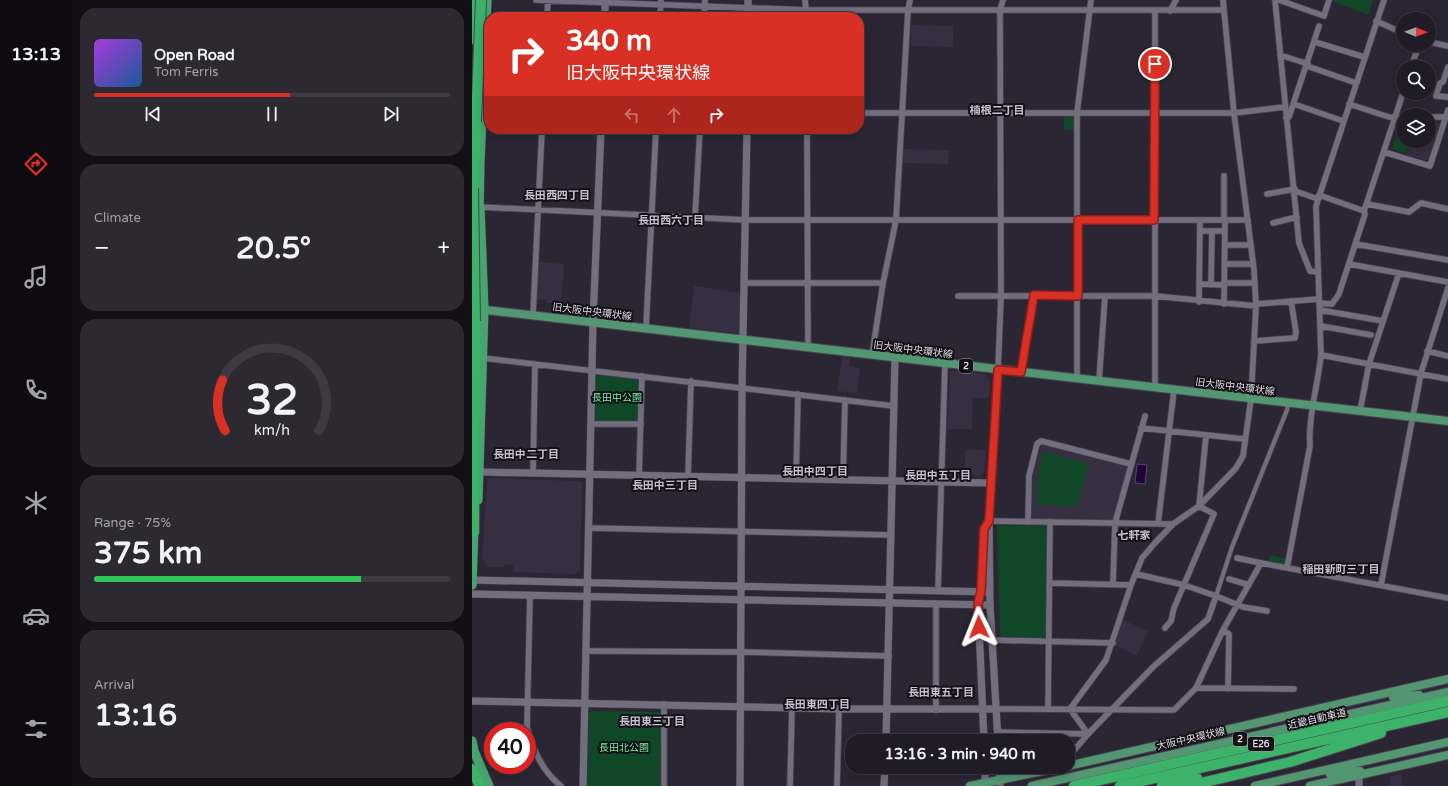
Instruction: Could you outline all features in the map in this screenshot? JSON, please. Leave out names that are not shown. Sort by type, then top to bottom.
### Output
[{"type":"highway","points":[[472,40],[474,0]]},
{"type":"highway","points":[[472,215],[481,0]]},
{"type":"highway","points":[[487,0],[487,12]]},
{"type":"highway","points":[[474,532],[480,472],[483,358],[484,309],[480,207],[480,162],[484,121]]},
{"type":"highway","points":[[472,585],[475,425],[473,188]]},
{"type":"highway","points":[[472,302],[480,207]]},
{"type":"highway","name":"近畿自動車道","points":[[1074,786],[1448,701]]},
{"type":"highway","points":[[1188,786],[1290,762],[1448,713]]},
{"type":"highway","name":"E26","points":[[1120,786],[1448,713]]},
{"type":"highway","points":[[1162,786],[1324,749],[1332,738]]},
{"type":"highway","points":[[472,741],[474,751],[488,786]]},
{"type":"highway","points":[[472,769],[480,786]]},
{"type":"main road","name":"旧大阪中央環状線","points":[[472,308],[1448,421]]},
{"type":"main road","name":"2","points":[[1075,764],[1370,698],[1448,679]]},
{"type":"main road","name":"大阪中央環状線","points":[[1032,786],[1448,692]]},
{"type":"main road","points":[[1370,698],[1412,695],[1432,696]]},
{"type":"main road","points":[[1127,764],[1142,756],[1195,736]]},
{"type":"main road","points":[[1255,786],[1448,742]]},
{"type":"main road","points":[[1310,786],[1448,754]]},
{"type":"main road","points":[[1273,782],[1290,783],[1338,773],[1386,769]]},
{"type":"main road","points":[[970,786],[1000,782],[1033,774]]},
{"type":"street","points":[[536,0],[661,3],[704,7],[807,10],[1224,10]]},
{"type":"street","points":[[547,12],[548,0]]},
{"type":"street","points":[[704,0],[704,12]]},
{"type":"street","points":[[748,0],[748,12]]},
{"type":"street","points":[[805,0],[807,10]]},
{"type":"street","points":[[872,355],[883,283],[896,220],[908,10],[910,0]]},
{"type":"street","points":[[1003,0],[1000,10],[1001,296],[989,521],[990,604],[997,732],[1088,734]]},
{"type":"street","points":[[1078,379],[1077,113],[1091,0]]},
{"type":"street","points":[[1170,11],[1176,0]]},
{"type":"street","points":[[1070,709],[1106,660],[1113,643],[1131,585],[1142,558],[1173,524],[1199,506],[1236,468],[1243,456],[1244,439],[1251,399],[1256,305],[1253,264],[1234,113],[1223,0]]},
{"type":"street","points":[[1275,0],[1286,118],[1295,190],[1299,244],[1310,271],[1318,272]]},
{"type":"street","points":[[1279,0],[1324,16],[1329,0]]},
{"type":"street","points":[[1287,568],[1310,446],[1309,431],[1321,355],[1316,206],[1384,0]]},
{"type":"street","points":[[1155,11],[1155,388]]},
{"type":"street","points":[[1376,21],[1396,30]]},
{"type":"street","points":[[1286,118],[1290,117],[1308,65],[1319,26]]},
{"type":"street","points":[[1315,42],[1364,57]]},
{"type":"street","points":[[1436,43],[1448,46]]},
{"type":"street","points":[[1280,55],[1356,83]]},
{"type":"street","points":[[1448,67],[1443,82],[1440,82],[1436,96],[1448,97]]},
{"type":"street","points":[[472,96],[484,100]]},
{"type":"street","points":[[958,296],[1155,296],[1224,304],[1256,305],[1291,301],[1319,301],[1332,304],[1339,294],[1365,214],[1364,211],[1366,204],[1401,100]]},
{"type":"street","points":[[472,103],[484,101]]},
{"type":"street","points":[[1294,104],[1344,121]]},
{"type":"street","points":[[1349,104],[1395,118]]},
{"type":"street","points":[[864,113],[1234,113],[1285,107]]},
{"type":"street","points":[[1384,152],[1430,166],[1448,110]]},
{"type":"street","points":[[1436,117],[1447,117]]},
{"type":"street","points":[[533,315],[542,134]]},
{"type":"street","points":[[583,786],[586,583],[592,424],[593,322],[601,134]]},
{"type":"street","points":[[646,328],[656,134]]},
{"type":"street","points":[[695,217],[700,134]]},
{"type":"street","points":[[740,786],[742,706],[742,388],[747,134]]},
{"type":"street","points":[[807,134],[808,347]]},
{"type":"street","points":[[1224,176],[1224,304]]},
{"type":"street","points":[[1267,194],[1295,190],[1364,211]]},
{"type":"street","points":[[1366,204],[1409,212],[1421,202],[1448,209]]},
{"type":"street","points":[[480,207],[746,220],[1248,220]]},
{"type":"street","points":[[1273,223],[1297,217]]},
{"type":"street","points":[[1199,302],[1200,220]]},
{"type":"street","points":[[1200,231],[1225,231]]},
{"type":"street","points":[[1212,231],[1212,284]]},
{"type":"street","points":[[1355,244],[1448,260]]},
{"type":"street","points":[[1225,245],[1251,246]]},
{"type":"street","points":[[1225,264],[1253,264]]},
{"type":"street","points":[[1349,264],[1448,282]]},
{"type":"street","points":[[1360,411],[1369,364],[1399,273]]},
{"type":"street","points":[[745,283],[883,283]]},
{"type":"street","points":[[1199,284],[1255,283]]},
{"type":"street","points":[[1381,585],[1421,373],[1448,288]]},
{"type":"street","points":[[1021,372],[1034,295]]},
{"type":"street","points":[[1099,381],[1105,296]]},
{"type":"street","points":[[1254,341],[1294,338],[1296,332],[1291,301]]},
{"type":"street","points":[[1320,310],[1382,321]]},
{"type":"street","points":[[1321,326],[1371,335]]},
{"type":"street","points":[[1427,351],[1448,356]]},
{"type":"street","points":[[1321,355],[1448,379]]},
{"type":"street","points":[[886,734],[895,357]]},
{"type":"street","points":[[483,358],[691,381],[894,406]]},
{"type":"street","points":[[938,590],[945,363]]},
{"type":"street","points":[[532,473],[535,364]]},
{"type":"street","points":[[639,476],[642,376]]},
{"type":"street","points":[[688,477],[691,381]]},
{"type":"street","points":[[1158,524],[1174,390]]},
{"type":"street","points":[[796,478],[798,394]]},
{"type":"street","points":[[843,480],[845,400]]},
{"type":"street","points":[[1075,749],[1153,667],[1208,619],[1232,547],[1287,410],[1288,403]]},
{"type":"street","points":[[1113,584],[1115,524],[1145,416]]},
{"type":"street","points":[[592,424],[641,424]]},
{"type":"street","points":[[1141,428],[1244,439]]},
{"type":"street","points":[[1199,506],[1206,436]]},
{"type":"street","points":[[1028,522],[1029,476],[1037,444],[1041,441],[1131,464]]},
{"type":"street","points":[[480,472],[991,483]]},
{"type":"street","points":[[1165,628],[1171,621],[1174,608],[1214,514],[1199,506]]},
{"type":"street","points":[[989,521],[1173,524]]},
{"type":"street","points":[[984,734],[978,604],[981,591],[984,529],[989,521]]},
{"type":"street","points":[[1048,709],[1050,522]]},
{"type":"street","points":[[589,528],[891,535]]},
{"type":"street","points":[[1237,558],[1448,598]]},
{"type":"street","points":[[472,701],[840,709],[1174,710],[1196,688],[1224,630],[1261,563]]},
{"type":"street","points":[[1136,574],[1184,585],[1238,605],[1267,611]]},
{"type":"street","points":[[1229,579],[1249,585]]},
{"type":"street","points":[[472,580],[890,588],[990,592]]},
{"type":"street","points":[[1050,582],[1131,585]]},
{"type":"street","points":[[472,594],[990,604]]},
{"type":"street","points":[[530,595],[527,727],[532,746],[548,774],[561,786]]},
{"type":"street","points":[[936,604],[936,710]]},
{"type":"street","points":[[1224,630],[1229,634],[1228,689]]},
{"type":"street","points":[[992,640],[1113,643]]},
{"type":"street","points":[[586,651],[741,652],[889,656]]},
{"type":"street","points":[[1196,688],[1294,689]]},
{"type":"street","points":[[664,704],[664,786]]},
{"type":"street","points":[[790,786],[792,708]]},
{"type":"street","points":[[837,786],[840,709]]},
{"type":"street","points":[[1070,709],[1088,734]]},
{"type":"street","points":[[884,786],[885,774]]},
{"type":"street","points":[[1359,775],[1359,786]]},
{"type":"shaded area","points":[[911,25],[953,26],[953,47],[911,46]]},
{"type":"shaded area","points":[[1436,123],[1442,123],[1436,141]]},
{"type":"shaded area","points":[[1409,148],[1433,148],[1429,161],[1407,155]]},
{"type":"shaded area","points":[[903,149],[949,150],[948,164],[903,163]]},
{"type":"shaded area","points":[[538,262],[564,264],[561,312],[557,311],[557,303],[546,303],[546,300],[536,299]]},
{"type":"shaded area","points":[[694,286],[741,293],[740,332],[689,328]]},
{"type":"shaded area","points":[[842,357],[850,358],[849,366],[860,368],[857,393],[837,391]]},
{"type":"shaded area","points":[[950,370],[985,374],[990,381],[989,398],[973,398],[972,429],[947,429]]},
{"type":"shaded area","points":[[1042,445],[1126,465],[1128,469],[1115,517],[1111,520],[1034,519],[1031,515],[1033,474]]},
{"type":"shaded area","points":[[965,449],[986,450],[984,472],[980,476],[965,475]]},
{"type":"shaded area","points":[[1137,464],[1147,465],[1145,484],[1135,483]]},
{"type":"shaded area","points":[[489,478],[580,481],[582,484],[580,570],[575,574],[513,572],[513,565],[504,564],[504,567],[488,567],[482,559],[487,481]]},
{"type":"shaded area","points":[[1123,620],[1148,631],[1137,656],[1115,645]]},
{"type":"shaded area","points":[[1402,774],[1402,786],[1390,786],[1390,776]]},
{"type":"green space","points":[[1331,0],[1373,0],[1368,15]]},
{"type":"green space","points":[[1064,116],[1075,116],[1075,130],[1064,130]]},
{"type":"green space","points":[[1396,137],[1396,148],[1408,148],[1406,153],[1392,149]]},
{"type":"green space","name":"長田中公園","points":[[599,375],[636,379],[639,382],[638,419],[635,422],[598,422],[595,419],[596,377]]},
{"type":"green space","points":[[1043,451],[1089,464],[1078,506],[1037,505],[1038,475]]},
{"type":"green space","points":[[997,525],[1043,526],[1047,529],[1046,635],[1044,638],[1002,636],[1000,634]]},
{"type":"green space","points":[[1270,555],[1287,559],[1285,566],[1268,562]]},
{"type":"green space","name":"長田北公園","points":[[589,712],[659,712],[661,714],[660,786],[587,786]]},
{"type":"district","name":"楠根二丁目","points":[[997,110]]},
{"type":"district","name":"長田西四丁目","points":[[557,195]]},
{"type":"district","name":"長田西六丁目","points":[[671,220]]},
{"type":"district","name":"長田中二丁目","points":[[526,454]]},
{"type":"district","name":"長田中四丁目","points":[[815,471]]},
{"type":"district","name":"長田中五丁目","points":[[938,475]]},
{"type":"district","name":"長田中三丁目","points":[[665,485]]},
{"type":"district","name":"七軒家","points":[[1134,535]]},
{"type":"district","name":"稲田新町三丁目","points":[[1341,569]]},
{"type":"district","name":"長田東五丁目","points":[[941,692]]},
{"type":"district","name":"長田東四丁目","points":[[817,704]]},
{"type":"district","name":"長田東三丁目","points":[[652,721]]},
{"type":"route","points":[[979,627],[978,604],[981,591],[984,529],[989,521],[998,370],[1021,372],[1034,295],[1078,296],[1078,220],[1154,220],[1155,64]]}]
